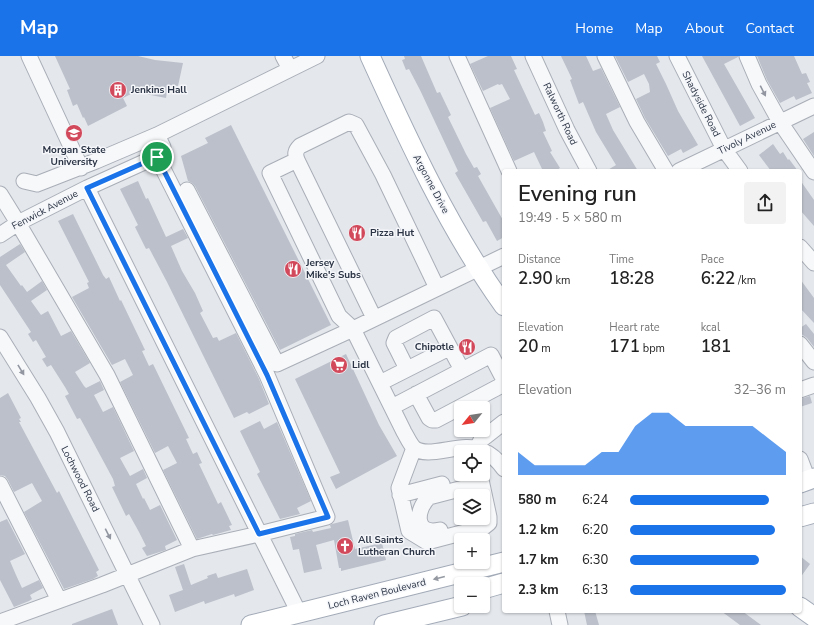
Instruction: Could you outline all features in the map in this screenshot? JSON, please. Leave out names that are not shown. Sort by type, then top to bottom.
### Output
[{"type":"main road","name":"Argonne Drive","points":[[370,56],[420,164],[478,268],[502,303]]},
{"type":"main road","points":[[802,516],[814,513]]},
{"type":"main road","name":"Loch Raven Boulevard","points":[[251,625],[502,562]]},
{"type":"main road","points":[[490,587],[502,584]]},
{"type":"main road","points":[[490,599],[502,596]]},
{"type":"main road","points":[[384,625],[454,608],[450,602],[454,599]]},
{"type":"street","points":[[29,56],[81,168]]},
{"type":"street","points":[[24,181],[37,184],[81,168],[157,135],[287,63],[317,56]]},
{"type":"street","points":[[457,56],[508,169]]},
{"type":"street","name":"Ralworth Road","points":[[534,56],[567,130],[587,169]]},
{"type":"street","points":[[605,56],[637,122],[665,169]]},
{"type":"street","name":"Shadyside Road","points":[[677,56],[724,149],[739,169]]},
{"type":"street","points":[[747,56],[759,84],[780,122],[814,172]]},
{"type":"street","name":"Tivoly Avenue","points":[[683,169],[814,106]]},
{"type":"street","points":[[374,318],[295,155],[296,149],[300,146],[349,122],[356,125],[383,175],[437,288]]},
{"type":"street","points":[[0,622],[192,548],[259,534],[328,517],[267,375],[157,157],[163,152],[163,147],[157,135]]},
{"type":"street","name":"Fenwick Avenue","points":[[0,235],[18,223],[87,188],[157,157]]},
{"type":"street","points":[[297,160],[270,173],[339,316],[353,329],[404,432],[414,448],[423,452],[434,452],[454,448]]},
{"type":"street","points":[[87,188],[299,613]]},
{"type":"street","points":[[187,190],[278,364],[502,257]]},
{"type":"street","points":[[0,194],[107,375],[192,548]]},
{"type":"street","points":[[802,249],[814,263]]},
{"type":"street","points":[[407,369],[394,343],[396,338],[434,318],[462,370]]},
{"type":"street","name":"Lochwood Road","points":[[0,337],[34,392],[56,432],[152,625]]},
{"type":"street","points":[[802,347],[814,362]]},
{"type":"street","points":[[380,383],[449,348]]},
{"type":"street","points":[[392,407],[491,355],[502,376]]},
{"type":"street","points":[[416,394],[429,418],[436,420],[502,385]]},
{"type":"street","points":[[802,389],[814,385]]},
{"type":"street","points":[[479,445],[482,440],[501,429]]},
{"type":"street","points":[[414,448],[399,488],[409,531],[427,542],[484,527],[486,525]]},
{"type":"street","points":[[490,457],[500,465],[490,470]]},
{"type":"street","points":[[802,466],[807,480]]},
{"type":"street","points":[[400,495],[454,481]]},
{"type":"street","points":[[459,489],[474,485],[477,481]]},
{"type":"street","points":[[0,484],[59,600]]},
{"type":"street","points":[[454,490],[429,497],[421,508],[419,517],[420,524],[424,529],[429,531],[435,531],[458,525]]},
{"type":"street","points":[[557,613],[560,625]]},
{"type":"building","name":"Jenkins Hall","points":[[55,56],[138,56],[155,60],[183,63],[178,86],[168,85],[166,98],[135,92],[123,98],[127,106],[88,126],[77,104],[73,106],[67,90],[70,89]]},
{"type":"building","points":[[404,56],[421,56],[437,93],[440,92],[451,115],[448,117],[466,154],[474,168],[477,167],[481,174],[478,176],[502,218],[502,238],[497,241],[486,221],[483,222],[455,173],[458,171],[420,90],[409,69],[406,70],[402,60],[405,59]]},
{"type":"building","points":[[488,56],[511,56],[517,69],[514,70],[535,115],[539,113],[543,122],[546,131],[543,132],[552,151],[550,152],[560,168],[542,169],[534,152],[514,161],[490,108],[510,99],[502,84],[498,84],[483,91],[470,64]]},
{"type":"building","points":[[561,56],[586,56],[593,71],[601,68],[620,107],[606,114],[613,130],[637,169],[609,169],[616,165],[596,132],[583,102],[579,104],[570,80],[572,79]]},
{"type":"building","points":[[615,56],[657,56],[660,62],[656,64],[678,111],[698,145],[683,153],[681,149],[668,156],[645,118],[636,99],[650,92],[649,84],[644,74],[628,82]]},
{"type":"building","points":[[702,56],[738,56],[724,64],[755,118],[740,126]]},
{"type":"building","points":[[757,56],[794,56],[802,74],[806,73],[810,82],[807,83],[812,93],[796,100],[794,96],[780,103],[767,80]]},
{"type":"building","points":[[231,125],[331,325],[280,350],[195,186],[188,181],[181,156],[208,143],[205,138]]},
{"type":"building","points":[[814,132],[814,156],[803,139]]},
{"type":"building","points":[[773,144],[780,154],[783,152],[796,169],[770,169],[759,155]]},
{"type":"building","points":[[138,181],[146,199],[148,198],[166,237],[183,229],[188,238],[171,246],[182,271],[195,293],[203,311],[200,313],[213,338],[217,337],[219,341],[236,333],[259,379],[269,404],[249,414],[247,412],[234,418],[167,282],[149,248],[146,249],[135,227],[138,225],[120,189]]},
{"type":"building","points":[[802,183],[814,200],[814,226],[802,212]]},
{"type":"building","points":[[73,214],[103,275],[106,279],[109,277],[120,301],[121,300],[145,350],[142,351],[149,366],[153,364],[189,438],[186,439],[193,454],[197,452],[202,463],[199,464],[218,504],[221,502],[232,525],[229,526],[231,530],[197,539],[163,470],[177,463],[168,446],[155,453],[120,382],[133,375],[125,359],[112,365],[72,297],[89,288],[87,283],[89,282],[58,221]]},
{"type":"building","points":[[20,244],[25,252],[6,265],[27,292],[42,281],[47,290],[31,301],[41,315],[48,311],[61,336],[71,331],[90,363],[75,372],[86,388],[100,381],[104,390],[94,395],[103,412],[113,407],[134,451],[120,458],[130,476],[143,469],[147,478],[136,484],[143,499],[144,498],[150,510],[160,505],[177,540],[165,546],[166,550],[147,556],[142,548],[146,546],[139,532],[129,514],[126,516],[112,487],[115,486],[113,479],[80,418],[77,419],[65,396],[69,394],[51,365],[47,367],[42,359],[46,357],[36,340],[33,342],[28,334],[31,332],[0,285],[0,257]]},
{"type":"building","points":[[802,282],[814,298],[814,323],[802,310]]},
{"type":"building","points":[[806,324],[814,334],[814,347],[802,334],[802,327]]},
{"type":"building","points":[[346,354],[379,425],[397,456],[336,489],[330,477],[340,473],[295,379]]},
{"type":"building","points":[[8,393],[21,418],[19,419],[21,422],[19,422],[57,493],[59,491],[99,570],[96,572],[98,576],[93,579],[64,589],[24,512],[42,501],[32,483],[14,492],[5,476],[0,475],[0,398]]},
{"type":"building","points":[[810,396],[812,403],[802,406],[802,398]]},
{"type":"building","points":[[260,421],[264,429],[277,422],[311,501],[297,508],[300,514],[280,519],[257,474],[260,472],[240,431]]},
{"type":"building","points":[[7,519],[25,554],[10,561],[22,588],[39,580],[43,588],[30,595],[32,599],[29,601],[14,607],[0,580],[0,522]]},
{"type":"building","points":[[348,520],[355,549],[382,543],[386,560],[341,571],[341,568],[339,568],[334,540],[316,545],[322,569],[304,573],[299,549],[293,550],[290,537],[295,536],[295,534],[312,530],[313,532],[331,528],[330,525],[332,524]]},
{"type":"building","points":[[802,558],[810,564],[802,575]]},
{"type":"building","points":[[184,564],[191,585],[216,573],[218,578],[247,569],[254,590],[235,597],[234,594],[205,604],[204,601],[175,612],[169,595],[183,590],[175,567]]},
{"type":"building","points":[[112,609],[118,625],[72,625],[72,624]]},
{"type":"building","points":[[584,613],[596,613],[599,625],[587,625]]},
{"type":"building","points":[[724,613],[745,613],[761,625],[740,625]]},
{"type":"place","name":"Jenkins Hall","points":[[118,90]]},
{"type":"place","name":"Morgan State University","points":[[74,133]]},
{"type":"place","name":"Pizza Hut","points":[[357,233]]},
{"type":"place","name":"Jersey Mike's Subs","points":[[293,269]]},
{"type":"place","name":"Chipotle","points":[[467,347]]},
{"type":"place","name":"Lidl","points":[[339,365]]},
{"type":"place","name":"All Saints Lutheran Church","points":[[345,546]]},
{"type":"route","points":[[157,157],[267,375],[328,517],[259,534],[87,188],[157,157]]}]
